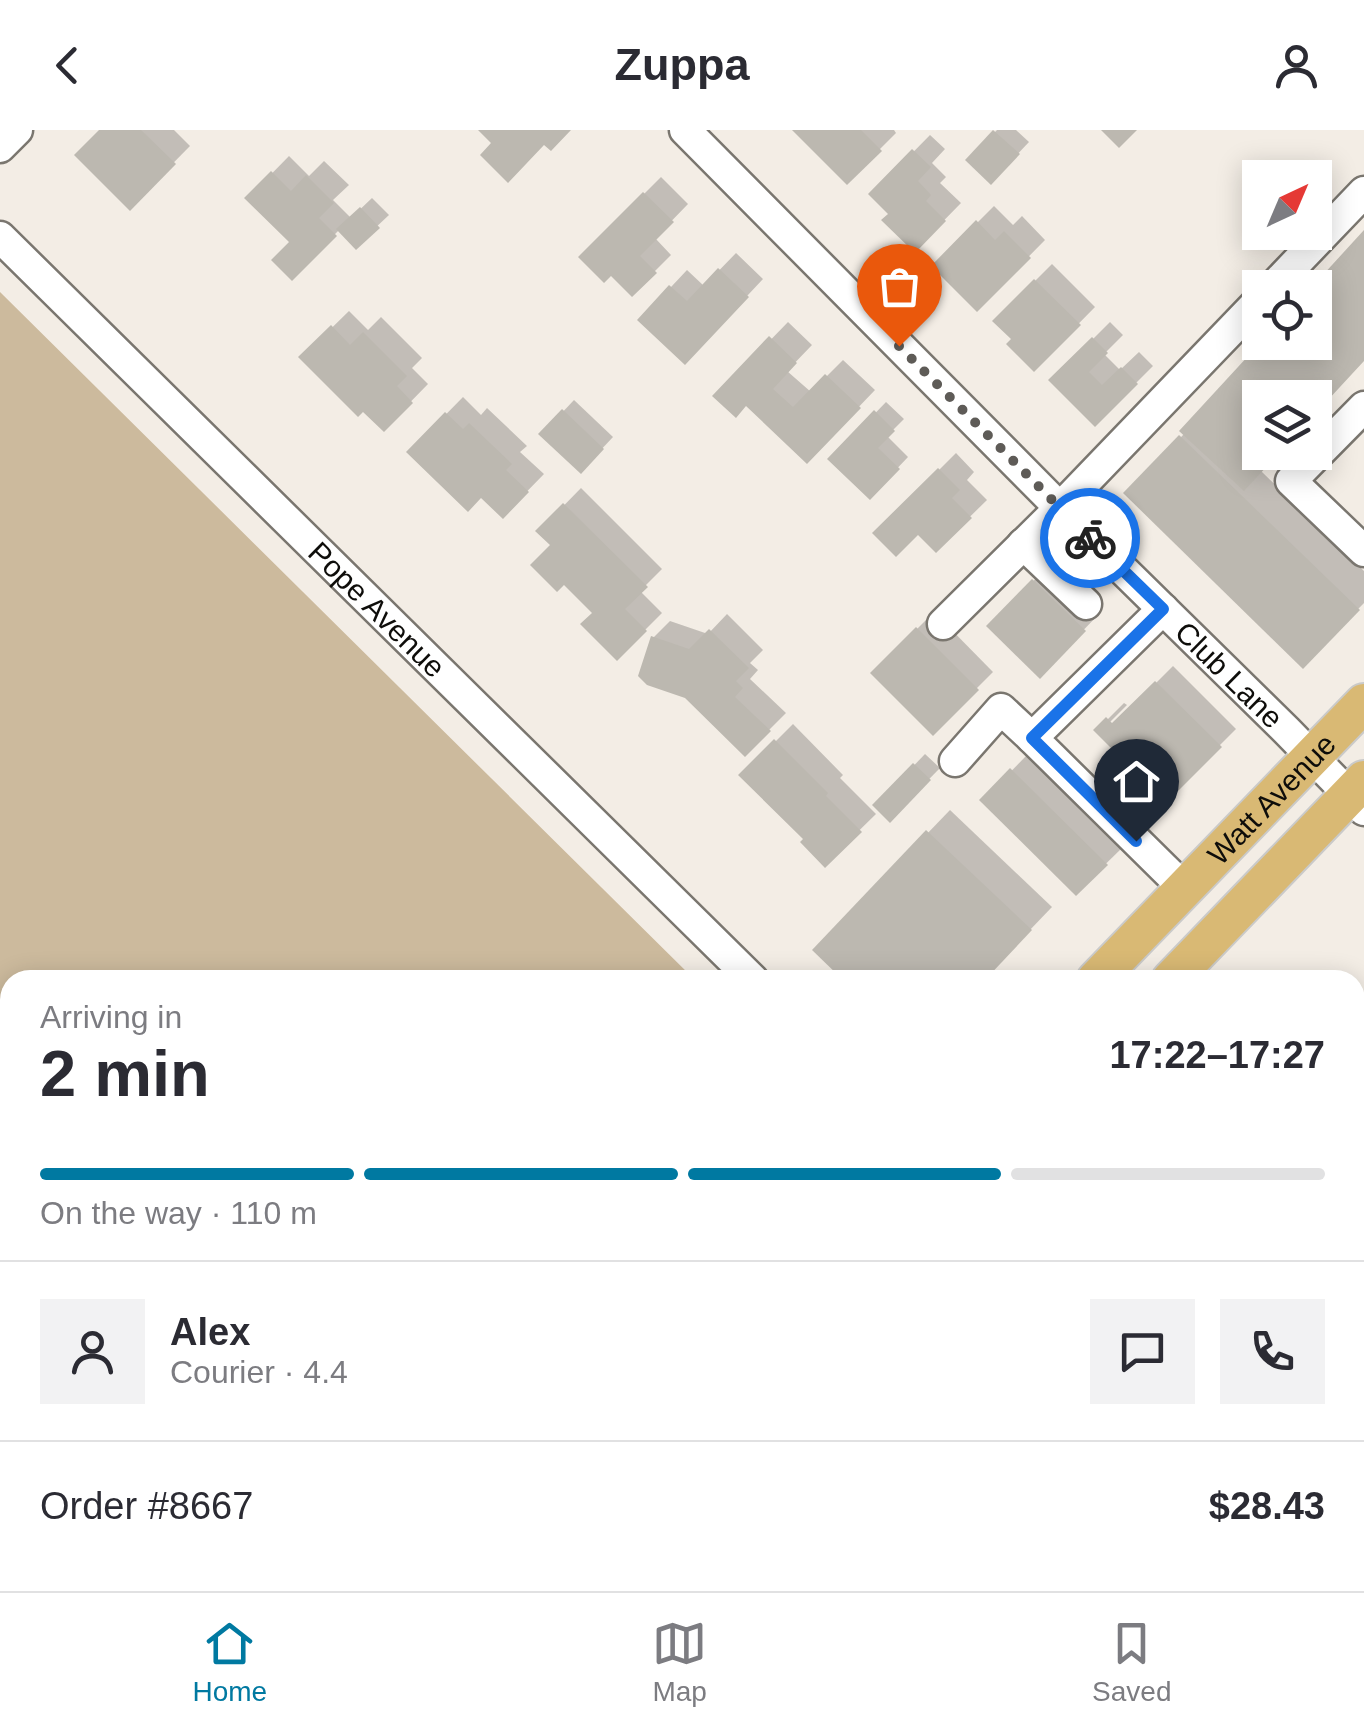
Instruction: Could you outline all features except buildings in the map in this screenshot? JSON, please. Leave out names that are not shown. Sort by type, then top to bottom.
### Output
[{"type":"main road","name":"Watt Avenue","points":[[1106,970],[1364,704]]},
{"type":"main road","name":"Watt Avenue","points":[[1181,970],[1359,795]]},
{"type":"street","points":[[0,147],[16,130]]},
{"type":"street","name":"Club Lane","points":[[685,130],[1313,758],[1359,795]]},
{"type":"street","points":[[1289,270],[1364,192]]},
{"type":"street","name":"Pope Avenue","points":[[0,237],[744,970]]},
{"type":"street","points":[[943,624],[1242,319]]},
{"type":"street","points":[[1359,422],[1291,481],[1364,551]]},
{"type":"street","points":[[1023,544],[1086,604]]},
{"type":"street","points":[[1032,738],[1163,609]]},
{"type":"street","points":[[955,761],[1000,709],[1184,888]]},
{"type":"shaded area","points":[[0,292],[685,970],[0,970]]},
{"type":"way so far","points":[[899,346],[1090,538]]},
{"type":"route","points":[[1090,538],[1163,609],[1032,738],[1136,841]]}]
